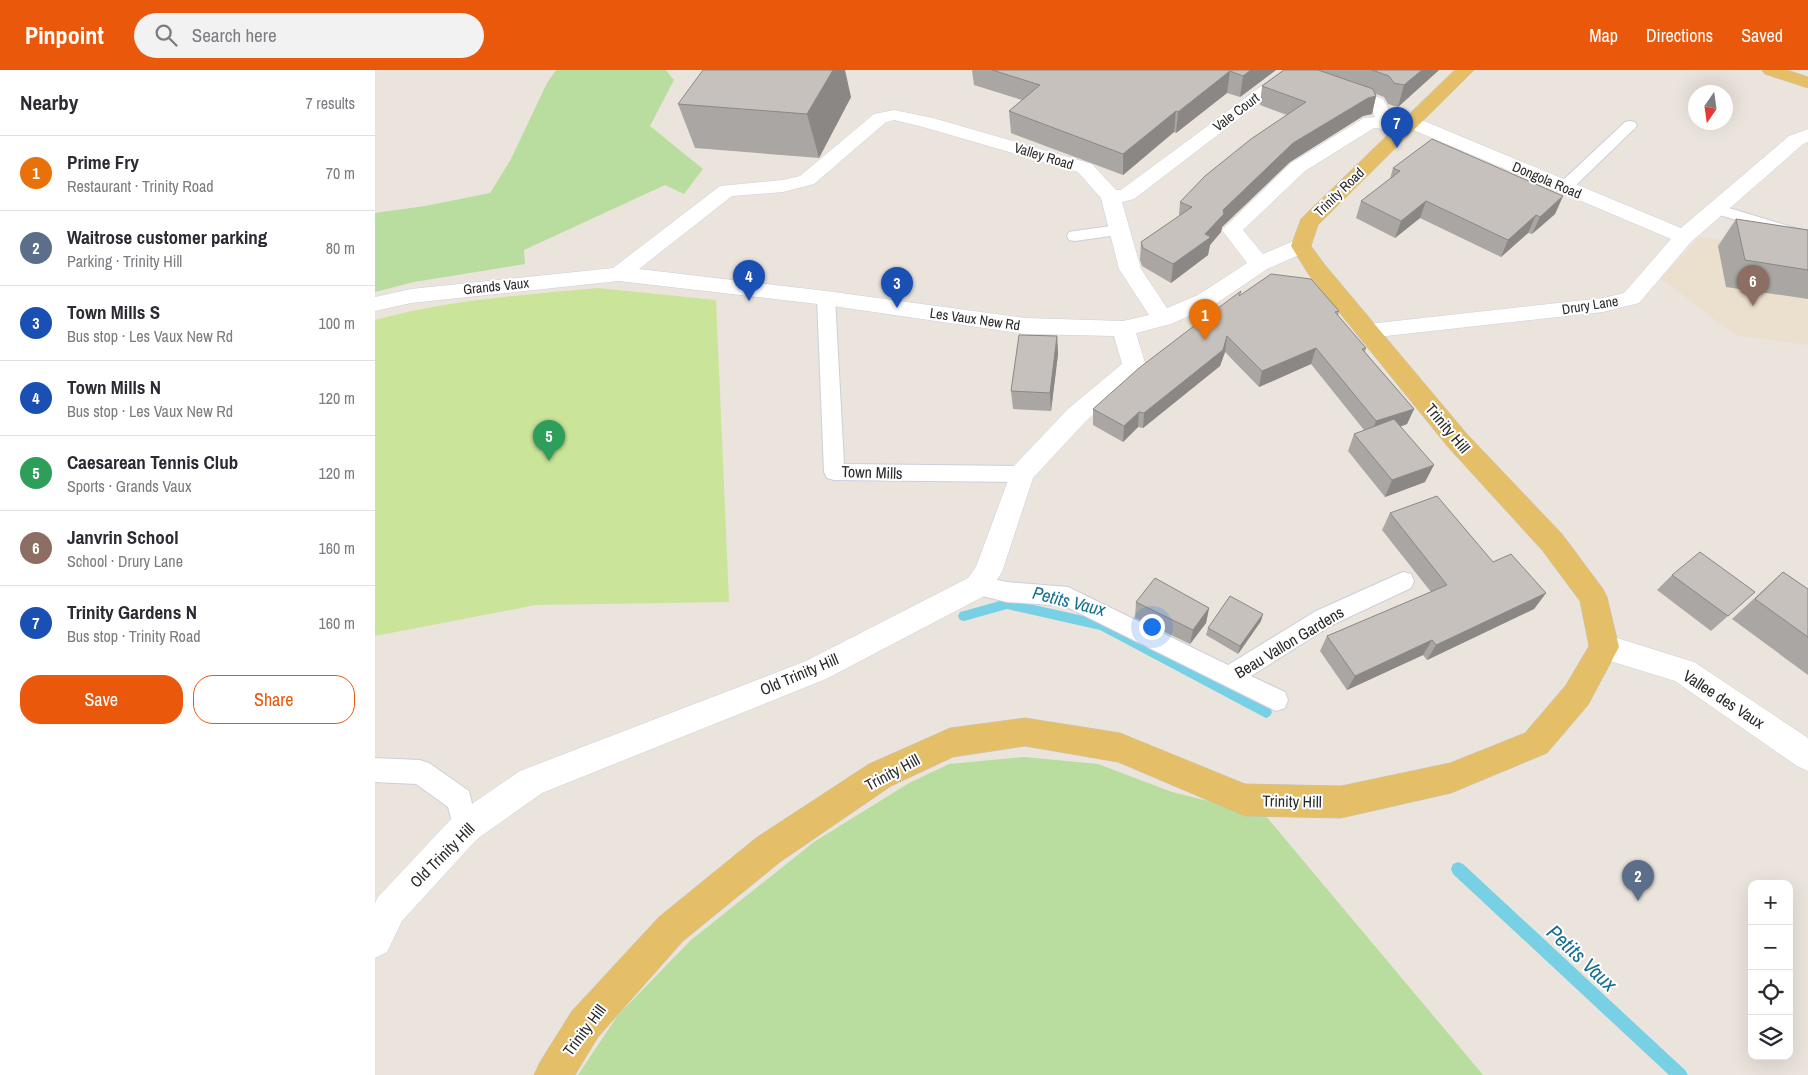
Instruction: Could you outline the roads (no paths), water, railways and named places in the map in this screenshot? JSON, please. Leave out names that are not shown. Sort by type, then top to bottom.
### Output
[{"type":"main road","name":"Trinity Road","points":[[1301,246],[1308,223],[1400,125],[1465,70]]},
{"type":"main road","points":[[1771,70],[1808,83]]},
{"type":"main road","name":"Trinity Hill","points":[[553,1075],[585,1024],[671,929],[768,850],[880,775],[950,743],[1025,732],[1120,748],[1245,800],[1341,802],[1451,778],[1536,743],[1577,695],[1604,647],[1593,597],[1552,542],[1457,440],[1317,270],[1301,246]]},
{"type":"street","name":"Vale Court","points":[[1111,197],[1127,195],[1289,71],[1307,77]]},
{"type":"street","points":[[1324,84],[1377,103],[1400,125]]},
{"type":"street","name":"Valley Road","points":[[619,274],[727,190],[783,186],[807,180],[880,118],[894,115],[966,132],[1085,168],[1111,197],[1118,230],[1130,269],[1163,319]]},
{"type":"street","points":[[1260,264],[1232,230],[1298,168],[1370,122],[1400,125]]},
{"type":"street","name":"Dongola Road","points":[[1400,125],[1565,187],[1684,237]]},
{"type":"street","name":"Drury Lane","points":[[1368,330],[1603,305],[1631,298],[1684,237],[1796,140],[1808,135]]},
{"type":"street","points":[[978,586],[987,572],[1022,474],[1077,415],[1134,366],[1123,329],[1163,319],[1206,300],[1260,264],[1301,246]]},
{"type":"street","name":"Les Vaux New Rd","points":[[619,274],[827,298],[1025,326],[1123,329]]},
{"type":"street","name":"Grands Vaux","points":[[375,304],[411,296],[619,274]]},
{"type":"street","name":"Old Trinity Hill","points":[[375,940],[389,909],[465,828],[531,782],[816,670],[978,586]]},
{"type":"street","name":"Vallee des Vaux","points":[[1604,647],[1684,671],[1808,756]]},
{"type":"lane","points":[[1565,187],[1630,125]]},
{"type":"lane","points":[[1716,209],[1808,238]]},
{"type":"lane","points":[[1075,236],[1118,230]]},
{"type":"lane","name":"Town Mills","points":[[827,298],[834,472],[1022,474]]},
{"type":"lane","name":"Beau Vallon Gardens","points":[[978,586],[1007,592],[1068,597],[1229,677],[1324,618],[1403,581]]},
{"type":"lane","points":[[1229,677],[1276,700]]},
{"type":"lane","points":[[375,770],[420,772],[460,800],[465,828]]},
{"type":"waterway","name":"Petits Vaux","points":[[964,616],[1007,604],[1102,625],[1266,712]]},
{"type":"waterway","name":"Petits Vaux","points":[[1458,869],[1680,1075]]},
{"type":"place","name":"Trinity Gardens N","points":[[1397,148]]},
{"type":"place","name":"Town Mills N","points":[[749,301]]},
{"type":"place","name":"Janvrin School","points":[[1753,306]]},
{"type":"place","name":"Town Mills S","points":[[897,308]]},
{"type":"place","name":"Prime Fry","points":[[1205,340]]},
{"type":"place","name":"Caesarean Tennis Club","points":[[549,461]]},
{"type":"place","name":"Waitrose customer parking","points":[[1638,901]]}]
